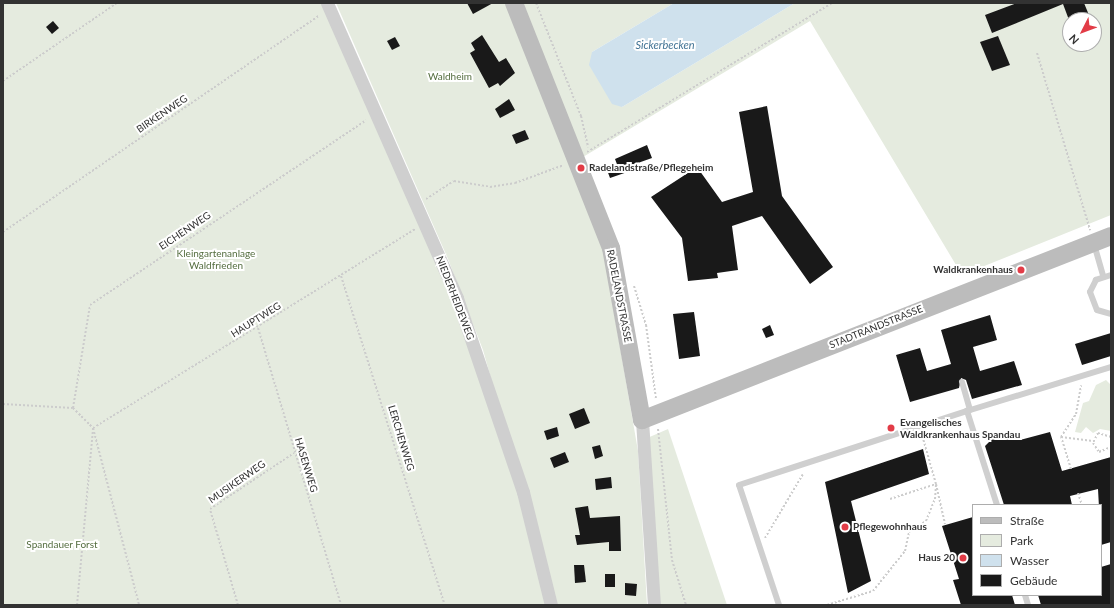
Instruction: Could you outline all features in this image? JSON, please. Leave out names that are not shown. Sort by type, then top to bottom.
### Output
[{"type":"street","name":"RADELANDSTRASSE","points":[[514,3],[578,157],[611,248],[642,420],[654,605]]},
{"type":"street","name":"NIEDERHEIDEWEG","points":[[329,6],[457,298],[523,492],[551,605]]},
{"type":"street","name":"STADTRANDSTRASSE","points":[[642,420],[1111,236]]},
{"type":"lane","points":[[1094,242],[1103,275]]},
{"type":"lane","points":[[1111,275],[1103,275],[1092,286],[1091,299],[1097,310],[1111,314]]},
{"type":"lane","points":[[778,605],[739,485],[919,426],[1111,367]]},
{"type":"lane","points":[[962,382],[969,411],[997,504]]},
{"type":"path","points":[[3,81],[117,3]]},
{"type":"path","points":[[417,206],[454,180],[490,187],[515,183],[548,173],[578,157],[832,3]]},
{"type":"path","name":"BIRKENWEG","points":[[3,232],[329,6]]},
{"type":"path","points":[[1037,53],[1094,242]]},
{"type":"path","name":"EICHENWEG","points":[[73,408],[90,305],[377,113]]},
{"type":"path","name":"HAUPTWEG","points":[[93,428],[258,328],[425,223]]},
{"type":"path","name":"LERCHENWEG","points":[[341,276],[445,605]]},
{"type":"path","name":"HASENWEG","points":[[258,328],[294,453],[341,605]]},
{"type":"path","points":[[1071,469],[1061,437],[1081,398],[1081,376]]},
{"type":"path","points":[[3,404],[73,408],[93,428],[139,605]]},
{"type":"path","points":[[919,426],[936,484],[945,524]]},
{"type":"path","points":[[77,605],[93,428]]},
{"type":"path","points":[[1093,441],[1102,432],[1111,437]]},
{"type":"path","points":[[1061,437],[1093,441]]},
{"type":"path","points":[[1093,441],[1100,452],[1111,447]]},
{"type":"path","name":"MUSIKERWEG","points":[[238,605],[210,509],[294,453]]},
{"type":"path","points":[[758,547],[791,499],[798,477],[808,470]]},
{"type":"path","points":[[890,499],[936,484]]},
{"type":"path","points":[[827,605],[873,590],[905,551],[909,532],[926,521],[935,499],[936,484]]},
{"type":"path","points":[[1078,493],[1082,504]]},
{"type":"green space","name":"Kleingartenanlage Waldfrieden","points":[[3,3],[327,3],[498,403],[483,350],[448,259],[336,3],[506,3],[602,243],[638,451],[647,605],[3,605]]},
{"type":"green space","points":[[519,3],[674,3],[592,52],[622,107],[795,3],[1111,3],[1111,215],[962,275],[810,21],[583,157]]},
{"type":"green space","points":[[1106,380],[1111,385],[1111,431],[1100,429],[1093,433],[1086,427],[1081,433],[1075,432],[1083,403],[1089,401],[1096,385]]},
{"type":"green space","points":[[668,429],[727,605],[654,605],[645,439]]},
{"type":"water","name":"Sickerbecken","points":[[674,3],[795,3],[622,107],[612,104],[589,65],[592,52]]},
{"type":"building","points":[[467,3],[493,3],[473,14]]},
{"type":"building","points":[[1017,3],[1084,3],[1088,12],[1066,12],[1063,4],[992,33],[985,15]]},
{"type":"building","points":[[53,21],[59,28],[52,34],[46,27]]},
{"type":"building","points":[[482,35],[499,62],[506,58],[515,73],[500,86],[498,83],[489,88],[470,53],[475,50],[471,43]]},
{"type":"building","points":[[998,36],[1010,65],[992,71],[980,42]]},
{"type":"building","points":[[395,37],[400,46],[392,50],[387,41]]},
{"type":"building","points":[[509,99],[515,110],[500,118],[495,109]]},
{"type":"building","points":[[767,106],[782,196],[833,267],[810,284],[762,216],[732,226],[738,270],[717,273],[718,278],[688,281],[682,238],[651,197],[697,167],[722,202],[753,192],[739,112]]},
{"type":"building","points":[[525,130],[529,139],[516,144],[512,135]]},
{"type":"building","points":[[647,145],[652,158],[635,164],[636,169],[610,178],[607,170],[618,167],[615,159]]},
{"type":"building","points":[[694,312],[700,356],[679,359],[673,314]]},
{"type":"building","points":[[990,315],[997,340],[973,347],[980,371],[1014,361],[1022,385],[972,399],[966,380],[961,378],[959,388],[910,402],[896,355],[920,348],[927,371],[951,364],[941,330]]},
{"type":"building","points":[[770,325],[774,335],[766,338],[762,329]]},
{"type":"building","points":[[1111,333],[1111,356],[1082,365],[1075,344]]},
{"type":"building","points":[[584,408],[590,423],[575,429],[569,414]]},
{"type":"building","points":[[557,427],[559,436],[547,440],[544,431]]},
{"type":"building","points":[[1050,432],[1062,471],[1111,457],[1111,542],[1102,545],[1102,504],[1099,504],[1098,489],[1070,496],[1072,504],[1004,504],[985,446],[996,435],[1020,440]]},
{"type":"building","points":[[600,445],[603,456],[595,459],[592,447]]},
{"type":"building","name":"Pflegewohnhaus","points":[[923,449],[929,474],[851,501],[871,581],[848,593],[825,482]]},
{"type":"building","points":[[565,452],[569,462],[554,468],[550,458]]},
{"type":"building","points":[[611,477],[612,488],[596,490],[595,479]]},
{"type":"building","points":[[588,506],[590,518],[620,516],[621,551],[609,551],[609,542],[577,545],[575,535],[580,535],[575,508]]},
{"type":"building","name":"Haus 20","points":[[972,517],[972,596],[1012,596],[1015,605],[961,605],[953,580],[959,579],[942,526]]},
{"type":"building","points":[[1111,564],[1111,605],[1041,605],[1038,596],[1102,596],[1102,567]]},
{"type":"building","points":[[574,565],[584,565],[586,582],[575,583]]},
{"type":"building","points":[[605,574],[615,574],[615,587],[605,587]]},
{"type":"building","points":[[625,583],[637,584],[636,596],[625,595]]},
{"type":"place","name":"Radelandstraße/Pflegeheim","points":[[581,168]]},
{"type":"place","name":"Waldkrankenhaus","points":[[1021,270]]},
{"type":"place","name":"Evangelisches Waldkrankenhaus Spandau","points":[[891,428]]},
{"type":"place","name":"Pflegewohnhaus","points":[[845,527]]},
{"type":"place","name":"Haus 20","points":[[963,558]]},
{"type":"park label","name":"Waldheim","points":[[450,77]]},
{"type":"park label","name":"Spandauer Forst","points":[[62,545]]}]
